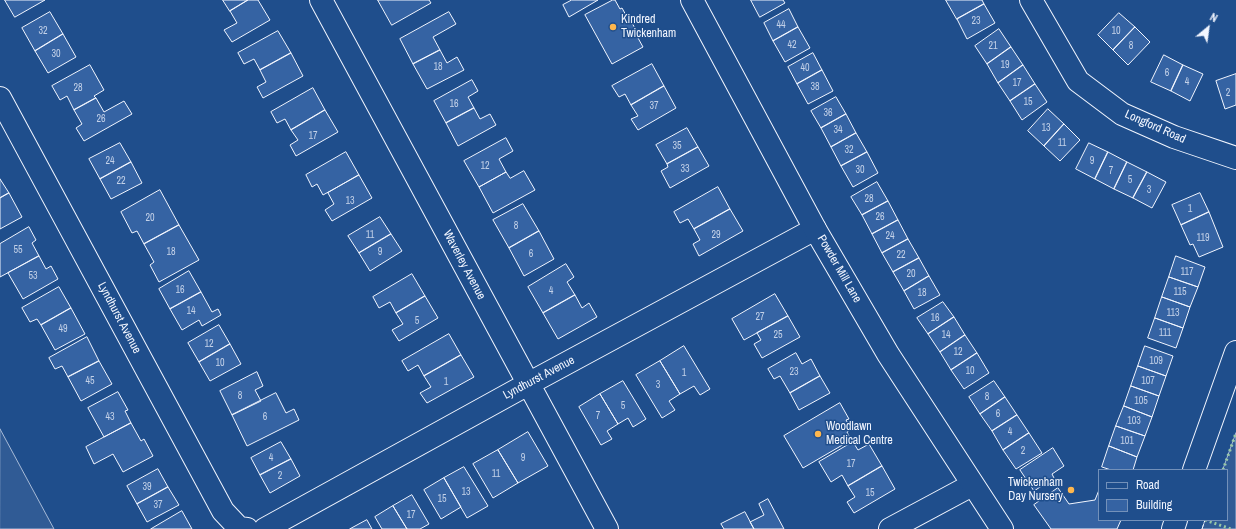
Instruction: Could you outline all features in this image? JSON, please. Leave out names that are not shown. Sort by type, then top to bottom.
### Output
[{"type":"street","name":"Waverley Avenue","points":[[321,0],[607,529]]},
{"type":"street","name":"Powder Mill Lane","points":[[692,0],[815,230],[888,354],[1002,529]]},
{"type":"street","name":"Longford Road","points":[[1031,0],[1078,81],[1122,114],[1174,137],[1236,158]]},
{"type":"street","name":"Lyndhurst Avenue","points":[[0,98],[223,511],[239,528],[247,529]]},
{"type":"street","name":"Lyndhurst Avenue","points":[[265,529],[528,384],[815,230]]},
{"type":"street","points":[[1194,469],[1236,352]]},
{"type":"street","points":[[890,529],[972,485]]},
{"type":"shaded area","points":[[0,429],[54,529],[0,529]]},
{"type":"shaded area","points":[[1236,433],[1236,529],[1202,529],[1205,521],[1228,521],[1228,469],[1223,469]]},
{"type":"building","points":[[5,0],[45,0],[15,17]]},
{"type":"building","points":[[223,0],[248,0],[230,11]]},
{"type":"building","points":[[248,0],[258,0],[270,20],[232,42],[224,30],[237,23],[230,11]]},
{"type":"building","points":[[378,0],[429,0],[431,3],[392,25]]},
{"type":"building","points":[[572,0],[598,0],[569,17],[563,5]]},
{"type":"building","name":"Kindred Twickenham","points":[[615,0],[620,9],[622,8],[627,17],[628,16],[640,37],[638,38],[643,47],[612,64],[585,15]]},
{"type":"building","points":[[751,0],[783,0],[785,3],[760,17]]},
{"type":"building","points":[[946,0],[982,0],[984,4],[957,19]]},
{"type":"building","points":[[984,4],[995,23],[967,39],[957,19]]},
{"type":"building","points":[[789,9],[798,27],[773,41],[764,23]]},
{"type":"building","points":[[50,12],[63,34],[35,51],[22,28]]},
{"type":"building","points":[[449,12],[456,24],[433,37],[440,50],[413,64],[400,39]]},
{"type":"building","points":[[1119,13],[1135,27],[1113,50],[1098,35]]},
{"type":"building","points":[[798,27],[810,48],[785,62],[773,41]]},
{"type":"building","points":[[1135,27],[1150,42],[1128,65],[1113,50]]},
{"type":"building","points":[[999,29],[1011,47],[987,64],[975,46]]},
{"type":"building","points":[[278,31],[291,53],[260,70],[254,59],[244,64],[238,53]]},
{"type":"building","points":[[63,34],[76,57],[48,73],[35,51]]},
{"type":"building","points":[[1011,47],[1023,65],[998,83],[987,64]]},
{"type":"building","points":[[440,50],[447,63],[457,57],[464,70],[427,89],[413,64]]},
{"type":"building","points":[[291,53],[303,76],[263,98],[257,87],[266,82],[260,70]]},
{"type":"building","points":[[813,53],[822,70],[797,84],[788,67]]},
{"type":"building","points":[[1164,55],[1183,65],[1171,91],[1151,82]]},
{"type":"building","points":[[652,64],[664,86],[631,105],[625,94],[619,97],[612,86]]},
{"type":"building","points":[[90,65],[104,90],[94,96],[96,98],[74,110],[67,96],[60,100],[52,86]]},
{"type":"building","points":[[1023,65],[1035,84],[1010,101],[998,83]]},
{"type":"building","points":[[1183,65],[1203,74],[1190,101],[1171,91]]},
{"type":"building","points":[[822,70],[833,91],[808,104],[797,84]]},
{"type":"building","points":[[1236,74],[1236,105],[1225,109],[1216,81]]},
{"type":"building","points":[[472,80],[478,91],[468,97],[474,108],[446,123],[434,101]]},
{"type":"building","points":[[1035,84],[1047,102],[1022,120],[1010,101]]},
{"type":"building","points":[[664,86],[676,108],[638,130],[631,119],[638,116],[631,105]]},
{"type":"building","points":[[313,88],[325,110],[291,130],[285,119],[277,123],[271,112]]},
{"type":"building","points":[[836,97],[846,114],[821,128],[811,111]]},
{"type":"building","points":[[96,98],[104,112],[124,101],[132,114],[84,141],[76,128],[82,124],[74,110]]},
{"type":"building","points":[[474,108],[480,119],[490,114],[496,125],[458,146],[446,123]]},
{"type":"building","points":[[1048,109],[1064,124],[1044,146],[1028,131]]},
{"type":"building","points":[[325,110],[338,132],[296,156],[290,145],[298,140],[291,130]]},
{"type":"building","points":[[846,114],[856,133],[831,147],[821,128]]},
{"type":"building","points":[[1064,124],[1080,140],[1060,161],[1044,146]]},
{"type":"building","points":[[687,128],[698,147],[667,164],[656,145]]},
{"type":"building","points":[[856,133],[867,152],[841,166],[831,147]]},
{"type":"building","points":[[506,138],[513,151],[499,159],[506,172],[479,187],[464,161]]},
{"type":"building","points":[[120,143],[131,162],[100,179],[89,159]]},
{"type":"building","points":[[1089,143],[1108,152],[1095,179],[1076,169]]},
{"type":"building","points":[[698,147],[709,166],[670,188],[661,171],[668,167],[667,164]]},
{"type":"building","points":[[346,152],[359,175],[323,195],[317,184],[312,187],[306,175]]},
{"type":"building","points":[[867,152],[878,173],[853,187],[841,166]]},
{"type":"building","points":[[1108,152],[1127,162],[1114,189],[1095,179]]},
{"type":"building","points":[[131,162],[142,183],[111,199],[100,179]]},
{"type":"building","points":[[1127,162],[1147,172],[1133,198],[1114,189]]},
{"type":"building","points":[[524,171],[535,190],[493,213],[479,187],[506,172],[510,178]]},
{"type":"building","points":[[1147,172],[1166,182],[1152,208],[1133,198]]},
{"type":"building","points":[[359,175],[372,198],[332,221],[325,210],[334,204],[328,193]]},
{"type":"building","points":[[0,179],[9,193],[0,198]]},
{"type":"building","points":[[877,182],[888,201],[862,215],[851,197]]},
{"type":"building","points":[[718,187],[730,209],[694,229],[688,219],[680,223],[674,212]]},
{"type":"building","points":[[160,190],[179,225],[144,244],[137,231],[132,233],[121,212]]},
{"type":"building","points":[[9,193],[22,217],[0,229],[0,198]]},
{"type":"building","points":[[1200,193],[1209,212],[1181,225],[1172,205]]},
{"type":"building","points":[[888,201],[898,220],[872,234],[862,215]]},
{"type":"building","points":[[523,204],[539,231],[509,248],[493,220]]},
{"type":"building","points":[[730,209],[743,231],[699,256],[693,244],[700,240],[694,229]]},
{"type":"building","points":[[1209,212],[1223,247],[1199,257],[1193,244],[1190,245],[1181,225]]},
{"type":"building","points":[[380,217],[391,234],[359,253],[348,236]]},
{"type":"building","points":[[898,220],[908,239],[882,253],[872,234]]},
{"type":"building","points":[[179,225],[199,260],[159,282],[150,265],[154,262],[144,244]]},
{"type":"building","points":[[29,227],[36,240],[32,243],[39,256],[0,277],[0,244]]},
{"type":"building","points":[[539,231],[554,259],[524,276],[509,248]]},
{"type":"building","points":[[391,234],[402,251],[370,271],[359,253]]},
{"type":"building","points":[[908,239],[919,258],[893,272],[882,253]]},
{"type":"building","points":[[39,256],[46,269],[51,266],[58,279],[23,299],[8,273]]},
{"type":"building","points":[[1176,256],[1205,267],[1198,287],[1169,277]]},
{"type":"building","points":[[919,258],[929,276],[904,291],[893,272]]},
{"type":"building","points":[[566,264],[574,277],[567,282],[575,295],[543,313],[528,287]]},
{"type":"building","points":[[189,271],[201,292],[170,309],[159,289]]},
{"type":"building","points":[[412,274],[425,296],[396,313],[390,302],[379,308],[373,297]]},
{"type":"building","points":[[929,276],[940,295],[914,309],[904,291]]},
{"type":"building","points":[[1169,277],[1198,287],[1190,307],[1162,297]]},
{"type":"building","points":[[59,287],[71,308],[41,325],[37,319],[30,322],[22,308]]},
{"type":"building","points":[[201,292],[212,312],[218,309],[221,315],[202,326],[199,320],[182,330],[170,309]]},
{"type":"building","points":[[775,294],[788,316],[744,340],[732,319]]},
{"type":"building","points":[[575,295],[582,308],[589,303],[597,317],[558,339],[543,313]]},
{"type":"building","points":[[425,296],[438,318],[399,341],[392,330],[403,324],[396,313]]},
{"type":"building","points":[[1162,297],[1190,307],[1183,328],[1155,318]]},
{"type":"building","points":[[943,302],[954,317],[928,334],[917,318]]},
{"type":"building","points":[[71,308],[85,334],[55,350],[41,325]]},
{"type":"building","points":[[788,316],[800,337],[762,358],[754,344],[761,340],[757,333]]},
{"type":"building","points":[[954,317],[965,335],[940,352],[928,334]]},
{"type":"building","points":[[1155,318],[1183,328],[1176,348],[1148,338]]},
{"type":"building","points":[[219,325],[230,344],[199,362],[188,343]]},
{"type":"building","points":[[449,334],[461,355],[424,376],[418,365],[408,371],[402,361]]},
{"type":"building","points":[[965,335],[977,353],[951,370],[940,352]]},
{"type":"building","points":[[87,337],[99,361],[68,377],[62,366],[55,369],[49,358]]},
{"type":"building","points":[[230,344],[241,364],[210,381],[199,362]]},
{"type":"building","points":[[684,346],[710,389],[700,395],[694,386],[680,394],[660,361]]},
{"type":"building","points":[[1145,346],[1173,356],[1166,376],[1138,366]]},
{"type":"building","points":[[796,353],[802,364],[811,359],[820,376],[790,393],[780,376],[774,379],[768,369]]},
{"type":"building","points":[[977,353],[989,373],[964,389],[951,370]]},
{"type":"building","points":[[461,355],[474,377],[427,403],[420,393],[431,387],[424,376]]},
{"type":"building","points":[[99,361],[112,384],[81,401],[68,377]]},
{"type":"building","points":[[660,361],[680,394],[669,401],[675,410],[662,418],[636,375]]},
{"type":"building","points":[[1138,366],[1166,376],[1159,396],[1131,386]]},
{"type":"building","points":[[257,372],[263,386],[255,390],[261,401],[232,415],[220,391]]},
{"type":"building","points":[[820,376],[830,393],[799,410],[790,393]]},
{"type":"building","points":[[623,381],[646,419],[633,427],[628,418],[618,424],[600,394]]},
{"type":"building","points":[[994,381],[1005,397],[980,414],[969,397]]},
{"type":"building","points":[[1131,386],[1159,396],[1152,417],[1124,406]]},
{"type":"building","points":[[118,392],[128,410],[125,411],[131,423],[104,437],[88,408]]},
{"type":"building","points":[[276,393],[286,413],[294,409],[299,420],[247,446],[232,415]]},
{"type":"building","points":[[600,394],[618,424],[607,431],[612,439],[601,445],[579,407]]},
{"type":"building","points":[[1005,397],[1017,415],[992,431],[980,414]]},
{"type":"building","name":"Woodlawn Medical Centre","points":[[840,403],[849,419],[846,420],[851,429],[847,432],[851,440],[803,468],[784,436]]},
{"type":"building","points":[[1124,406],[1152,417],[1145,436],[1116,426]]},
{"type":"building","points":[[1017,415],[1029,433],[1003,450],[992,431]]},
{"type":"building","points":[[131,423],[141,441],[144,439],[153,456],[123,472],[113,454],[94,464],[86,447]]},
{"type":"building","points":[[1116,426],[1145,436],[1137,457],[1109,446]]},
{"type":"building","points":[[528,432],[548,466],[518,483],[498,450]]},
{"type":"building","points":[[1029,433],[1042,453],[1016,469],[1003,450]]},
{"type":"building","points":[[281,442],[291,459],[260,475],[251,458]]},
{"type":"building","points":[[853,442],[858,450],[869,444],[882,466],[848,486],[842,475],[831,482],[819,462]]},
{"type":"building","points":[[1109,446],[1137,457],[1133,469],[1108,469],[1102,467]]},
{"type":"building","points":[[1053,448],[1064,466],[1052,474],[1054,478],[1034,491],[1020,470]]},
{"type":"building","points":[[498,450],[518,483],[493,498],[473,464]]},
{"type":"building","points":[[291,459],[300,476],[270,493],[260,475]]},
{"type":"building","points":[[882,466],[895,489],[854,513],[847,502],[855,497],[848,486]]},
{"type":"building","points":[[464,467],[488,506],[467,518],[444,478]]},
{"type":"building","points":[[158,469],[168,487],[137,504],[127,486]]},
{"type":"building","points":[[444,478],[461,507],[441,519],[424,490]]},
{"type":"building","points":[[168,487],[179,505],[147,522],[137,504]]},
{"type":"building","points":[[1058,488],[1069,504],[1095,500],[1098,492],[1098,521],[1121,521],[1117,529],[1051,529],[1034,505]]},
{"type":"building","points":[[412,495],[429,524],[420,529],[407,529],[393,506]]},
{"type":"building","points":[[768,499],[784,529],[754,529],[750,522],[764,515],[759,504]]},
{"type":"building","points":[[393,506],[407,529],[382,529],[375,517]]},
{"type":"building","points":[[182,511],[192,529],[151,529]]},
{"type":"building","points":[[745,512],[754,529],[724,529],[721,524]]},
{"type":"building","points":[[367,520],[372,529],[350,529]]},
{"type":"hedge","points":[[1223,469],[1236,433]]},
{"type":"hedge","points":[[1208,521],[1231,529]]},
{"type":"fence","points":[[1202,529],[1205,521]]},
{"type":"place","name":"Kindred Twickenham","points":[[613,27]]},
{"type":"place","name":"Woodlawn Medical Centre","points":[[818,434]]},
{"type":"place","name":"Twickenham Day Nursery","points":[[1071,490]]}]
